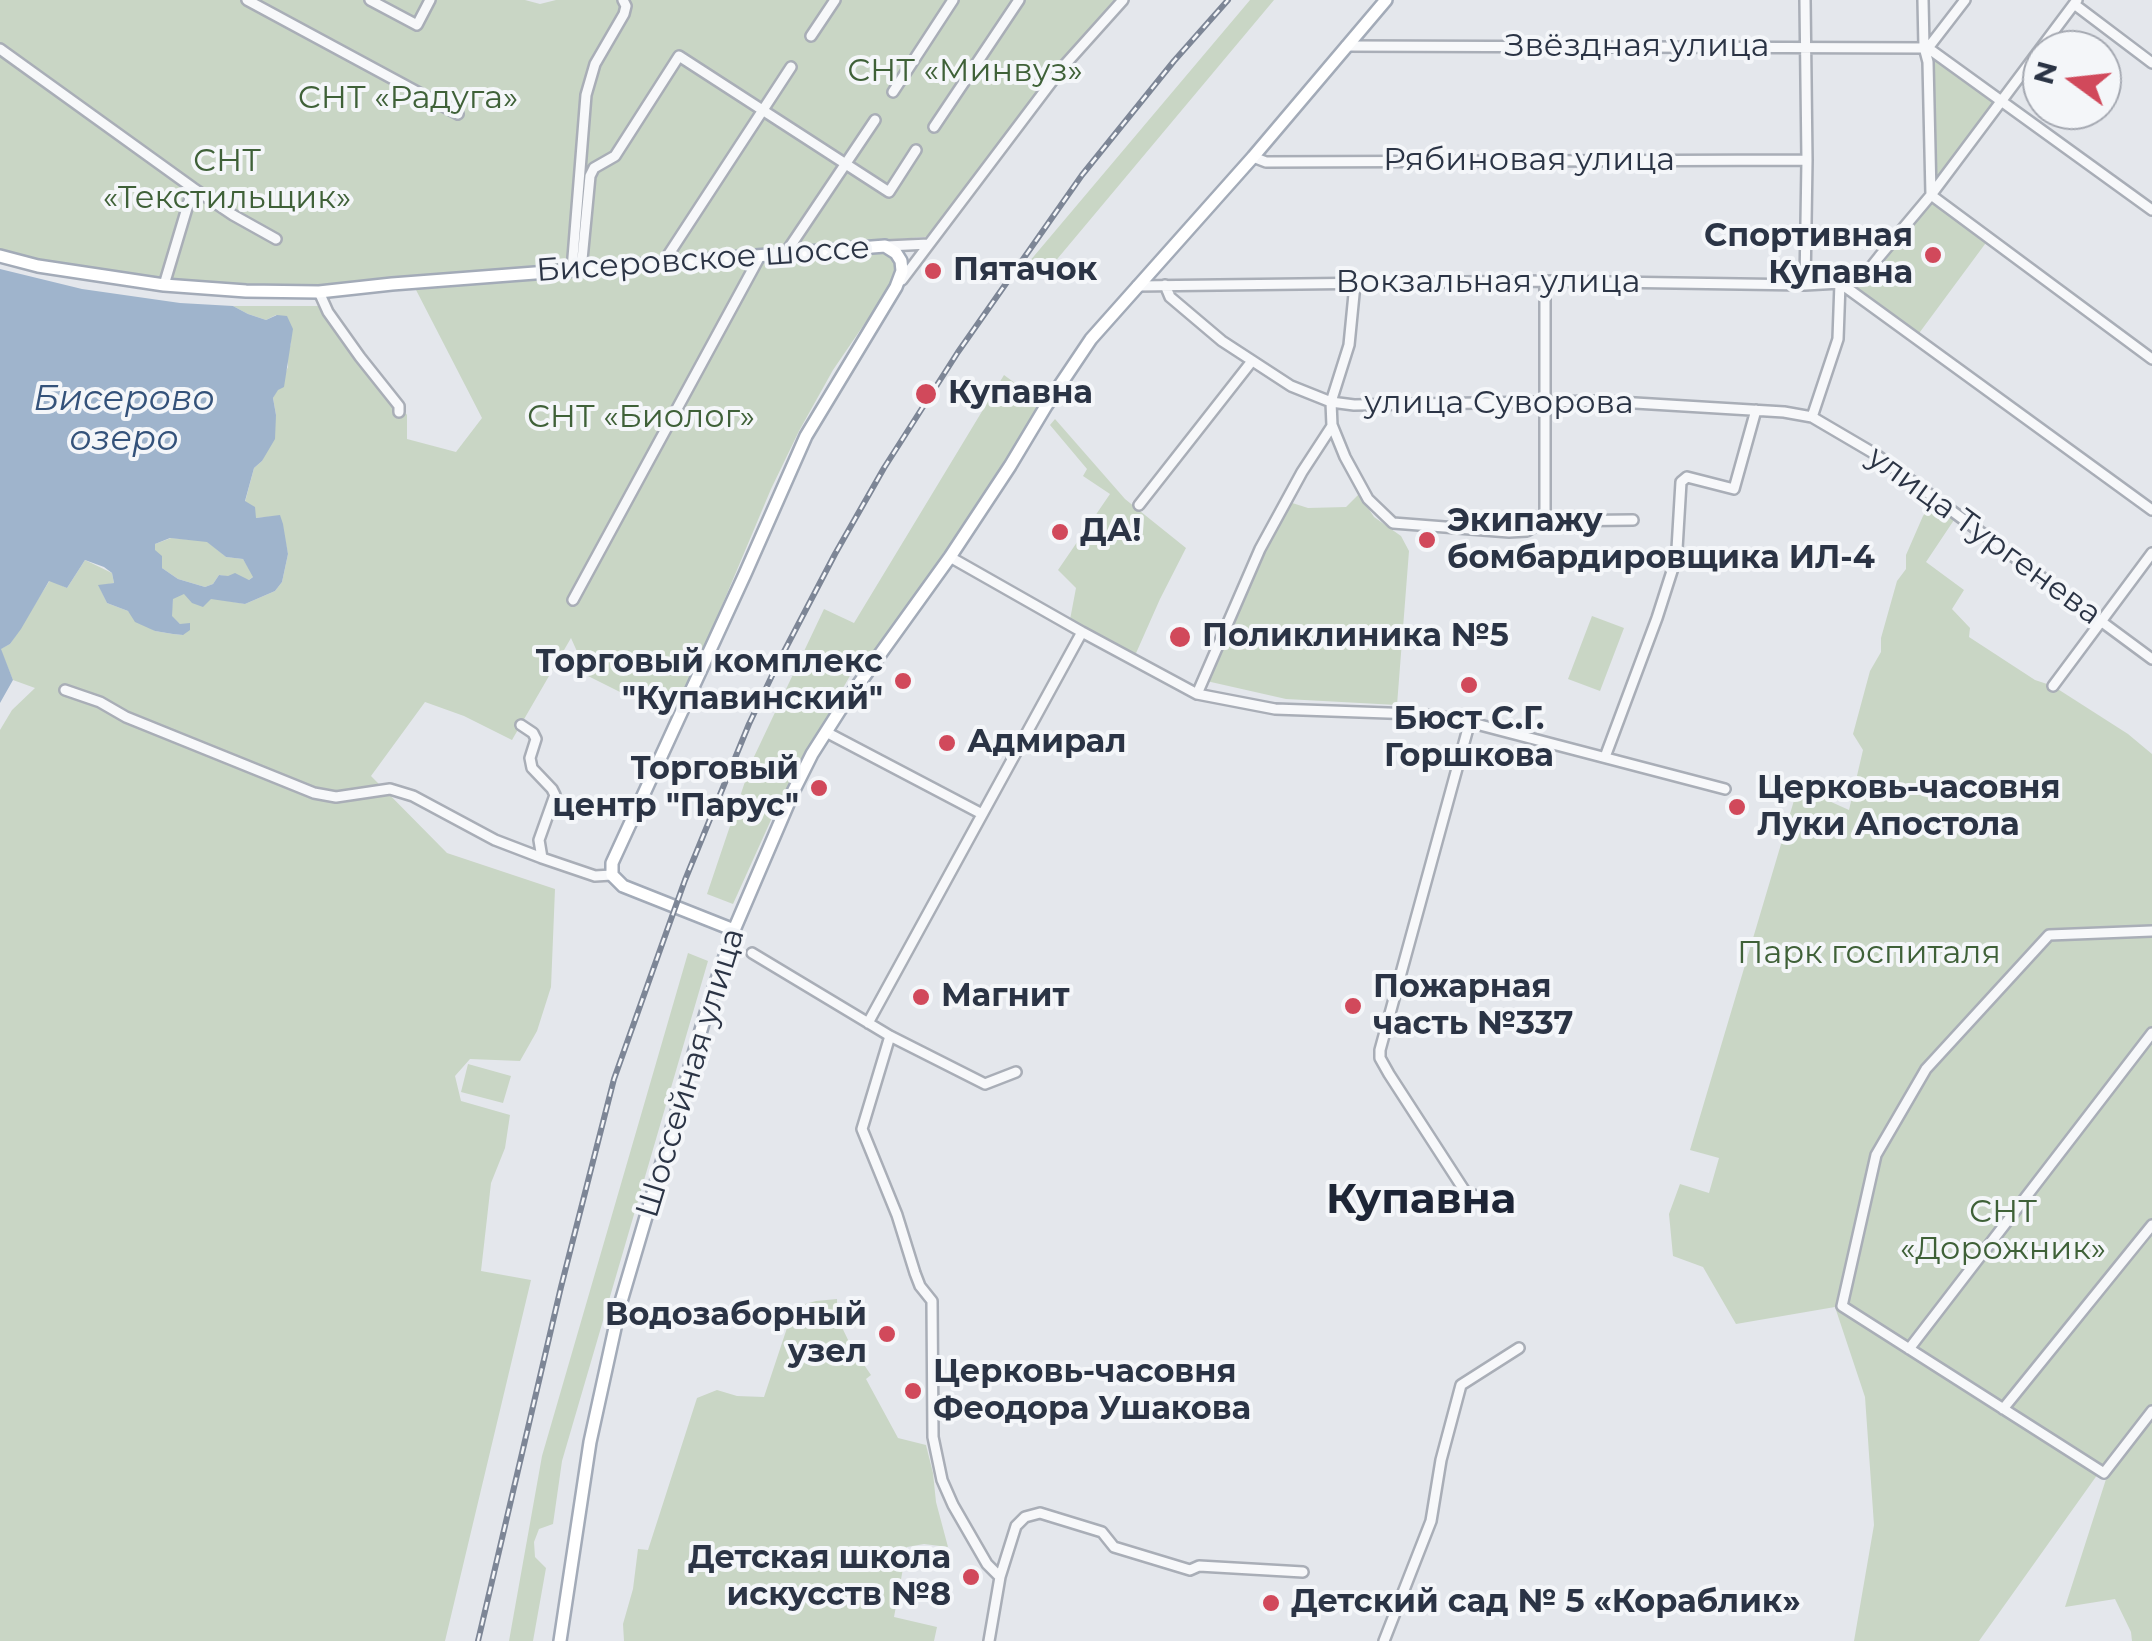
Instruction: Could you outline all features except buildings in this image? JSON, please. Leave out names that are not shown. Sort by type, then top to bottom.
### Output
[{"type":"main road","name":"Шоссейная улица","points":[[560,1641],[590,1442],[616,1320],[734,930],[773,834],[812,754],[950,557],[1092,339],[1386,0]]},
{"type":"main road","name":"Бисеровское шоссе","points":[[0,256],[38,266],[164,285],[319,292],[885,246],[896,254],[902,271],[896,287],[806,436],[616,853],[612,876]]},
{"type":"main road","points":[[612,876],[623,886],[734,930]]},
{"type":"street","points":[[246,0],[458,114]]},
{"type":"street","points":[[370,0],[417,25],[430,0]]},
{"type":"street","points":[[577,270],[586,95],[594,64],[624,14],[626,6],[622,0]]},
{"type":"street","points":[[811,36],[835,0]]},
{"type":"street","points":[[892,92],[952,0]]},
{"type":"street","points":[[934,127],[1019,0]]},
{"type":"street","points":[[896,287],[1062,68],[1123,0]]},
{"type":"street","points":[[1804,0],[1806,285]]},
{"type":"street","points":[[1924,0],[1931,195]]},
{"type":"street","points":[[1926,48],[1964,0]]},
{"type":"street","points":[[1840,283],[1871,266],[1931,195],[2076,2],[2152,63]]},
{"type":"street","name":"Звёздная улица","points":[[1346,46],[1926,48]]},
{"type":"street","points":[[1926,48],[2152,210]]},
{"type":"street","points":[[0,49],[193,188],[276,239]]},
{"type":"street","points":[[577,270],[590,176],[594,168],[614,156],[679,56],[889,192],[916,150]]},
{"type":"street","points":[[664,263],[791,67]]},
{"type":"street","points":[[785,254],[875,120]]},
{"type":"street","name":"Рябиновая улица","points":[[1253,157],[1266,162],[1807,160]]},
{"type":"street","points":[[164,285],[193,188]]},
{"type":"street","points":[[1931,195],[2152,359]]},
{"type":"street","points":[[885,246],[929,244]]},
{"type":"street","points":[[573,600],[760,256]]},
{"type":"street","points":[[1544,521],[1545,281]]},
{"type":"street","name":"Вокзальная улица","points":[[1137,286],[1545,281],[1840,283]]},
{"type":"street","points":[[1812,417],[1838,339],[1840,283]]},
{"type":"street","points":[[1840,283],[2152,510]]},
{"type":"street","points":[[1355,284],[1349,345],[1331,402],[1332,426],[1368,499],[1393,522],[1509,532],[1527,531],[1544,521],[1633,520]]},
{"type":"street","name":"улица Суворова","points":[[1165,286],[1170,296],[1196,320],[1252,361],[1292,386],[1331,402],[1354,405],[1602,401],[1812,417]]},
{"type":"street","points":[[319,292],[339,327],[399,406],[399,412]]},
{"type":"street","points":[[1139,506],[1252,361]]},
{"type":"street","points":[[1605,757],[1674,568],[1681,482],[1687,476],[1734,489],[1756,410]]},
{"type":"street","name":"улица Тургенева","points":[[1812,417],[1875,454],[2152,659]]},
{"type":"street","points":[[1197,694],[1260,549],[1332,426]]},
{"type":"street","points":[[2053,686],[2152,553]]},
{"type":"street","points":[[950,557],[1197,694],[1275,710],[1416,714],[1470,722],[1725,788]]},
{"type":"street","points":[[868,1024],[1082,632]]},
{"type":"street","points":[[66,690],[314,792],[336,797],[390,790],[414,796],[494,840],[595,876],[612,876]]},
{"type":"street","points":[[1470,722],[1380,1058],[1466,1193],[1481,1197]]},
{"type":"street","points":[[520,724],[536,739],[530,758],[532,768],[555,795],[539,840],[542,858]]},
{"type":"street","points":[[826,732],[982,814]]},
{"type":"street","points":[[2152,932],[2049,935],[1926,1069],[1876,1155],[1842,1306],[2104,1473],[2152,1411]]},
{"type":"street","points":[[752,952],[868,1024],[986,1084],[1016,1072]]},
{"type":"street","points":[[1910,1349],[2152,1034]]},
{"type":"street","points":[[890,1036],[862,1129],[898,1215],[920,1286],[932,1301],[933,1437],[942,1480],[988,1564],[1000,1577]]},
{"type":"street","points":[[2003,1409],[2149,1229]]},
{"type":"street","points":[[1384,1641],[1430,1521],[1461,1385],[1519,1348]]},
{"type":"street","points":[[989,1641],[1000,1577],[1018,1522],[1040,1513],[1102,1532],[1114,1547],[1190,1570],[1199,1566],[1303,1572]]},
{"type":"street","points":[[1222,1568],[1231,1576]]},
{"type":"green space","points":[[0,0],[525,0],[540,4],[556,0],[1123,0],[1062,68],[936,236],[318,286],[165,280],[39,261],[0,250]]},
{"type":"green space","points":[[1250,0],[1274,0],[1048,270],[1029,262]]},
{"type":"green space","points":[[1930,58],[1994,100],[1934,183]]},
{"type":"green space","name":"Спортивная Купавна","points":[[1931,198],[1988,240],[1917,336],[1847,285],[1878,270]]},
{"type":"green space","name":"СНТ «Биолог»","points":[[884,251],[896,263],[891,285],[833,370],[799,431],[672,718],[588,676],[571,638],[512,740],[425,702],[371,776],[447,853],[555,889],[551,987],[537,1031],[520,1061],[470,1059],[455,1076],[461,1101],[510,1115],[505,1148],[491,1183],[481,1271],[531,1280],[445,1641],[0,1641],[0,730],[12,710],[35,688],[13,680],[0,649],[10,644],[50,580],[67,588],[85,560],[112,573],[114,583],[99,586],[107,603],[128,611],[155,631],[173,634],[183,635],[180,624],[171,616],[173,598],[184,593],[245,604],[275,591],[282,582],[288,554],[280,516],[255,518],[245,502],[276,415],[273,398],[288,367],[291,343],[276,315],[266,320],[233,306],[329,306],[407,415],[407,439],[456,452],[482,418],[415,288]]},
{"type":"green space","points":[[1004,375],[1046,406],[880,654],[860,652],[780,800],[733,904],[707,894],[752,761],[824,609],[854,623]]},
{"type":"green space","points":[[1055,419],[1125,499],[1186,548],[1133,660],[1069,625],[1076,588],[1058,570],[1110,494],[1083,476],[1087,469],[1050,425]]},
{"type":"green space","points":[[1359,494],[1374,517],[1401,536],[1409,551],[1397,705],[1286,699],[1202,680],[1286,501],[1308,508],[1346,507]]},
{"type":"green space","points":[[1932,504],[1954,520],[1926,562],[1964,590],[1952,609],[1970,628],[1969,637],[2035,680],[2053,686],[2152,754],[2152,1641],[2132,1641],[2115,1599],[2065,1607],[2107,1476],[2100,1471],[1979,1641],[1854,1641],[1874,1525],[1865,1397],[1835,1307],[1736,1324],[1703,1267],[1673,1256],[1669,1214],[1680,1184],[1709,1193],[1719,1158],[1690,1150],[1798,787],[1849,810],[1863,750],[1853,734],[1870,671],[1881,652],[1881,638],[1897,581],[1906,569],[1906,555]]},
{"type":"green space","points":[[171,538],[207,541],[226,557],[243,559],[254,576],[249,580],[219,575],[205,587],[178,579],[162,568],[155,551],[155,544]]},
{"type":"green space","points":[[1592,616],[1624,628],[1600,691],[1568,679]]},
{"type":"green space","points":[[688,953],[708,961],[562,1461],[553,1524],[539,1529],[534,1542],[535,1557],[546,1568],[533,1641],[509,1641],[542,1456]]},
{"type":"green space","points":[[468,1064],[511,1076],[503,1103],[461,1092]]},
{"type":"green space","points":[[837,1299],[837,1317],[871,1375],[866,1379],[898,1438],[926,1445],[948,1547],[907,1547],[894,1617],[937,1627],[934,1641],[624,1641],[623,1624],[638,1549],[648,1550],[697,1398],[717,1390],[764,1397],[794,1307]]},
{"type":"water","name":"Бисерово озеро","points":[[0,269],[82,289],[233,306],[266,320],[287,316],[293,329],[284,387],[273,398],[275,439],[254,468],[245,501],[255,507],[256,518],[280,515],[288,554],[282,582],[275,591],[245,604],[211,599],[203,607],[184,594],[173,599],[172,616],[180,624],[190,623],[190,630],[183,635],[173,634],[135,622],[128,611],[107,603],[98,585],[114,583],[112,573],[85,560],[67,588],[49,581],[21,629],[1,649],[13,680],[0,703]],"holes":[[[170,538],[207,542],[226,557],[243,559],[253,577],[249,580],[235,573],[219,575],[205,587],[178,579],[162,568],[162,556],[155,550],[155,544]]]},
{"type":"railway","points":[[478,1641],[614,1079],[685,880],[749,724],[835,554],[958,352],[1082,175],[1228,0]]},
{"type":"place","name":"Спортивная Купавна","points":[[1933,255]]},
{"type":"place","name":"Пятачок","points":[[933,271]]},
{"type":"place","name":"Купавна","points":[[926,394]]},
{"type":"place","name":"ДА!","points":[[1060,532]]},
{"type":"place","name":"Экипажу бомбардировщика ИЛ-4","points":[[1427,540]]},
{"type":"place","name":"Поликлиника №5","points":[[1180,637]]},
{"type":"place","name":"Торговый комплекс \"Купавинский\"","points":[[903,681]]},
{"type":"place","name":"Бюст С.Г. Горшкова","points":[[1469,685]]},
{"type":"place","name":"Адмирал","points":[[947,743]]},
{"type":"place","name":"Торговый центр \"Парус\"","points":[[819,788]]},
{"type":"place","name":"Церковь-часовня Луки Апостола","points":[[1737,807]]},
{"type":"place","name":"Магнит","points":[[921,997]]},
{"type":"place","name":"Пожарная часть №337","points":[[1353,1006]]},
{"type":"place","name":"Водозаборный узел","points":[[887,1334]]},
{"type":"place","name":"Церковь-часовня Феодора Ушакова","points":[[913,1391]]},
{"type":"place","name":"Детская школа искусств №8","points":[[971,1577]]},
{"type":"place","name":"Детский сад № 5 «Кораблик»","points":[[1271,1603]]},
{"type":"district","name":"Купавна","points":[[1421,1201]]},
{"type":"park label","name":"СНТ «Минвуз»","points":[[965,72]]},
{"type":"park label","name":"СНТ «Радуга»","points":[[408,99]]},
{"type":"park label","name":"СНТ «Текстильщик»","points":[[227,180]]},
{"type":"park label","name":"Парк госпиталя","points":[[1869,954]]},
{"type":"park label","name":"СНТ «Дорожник»","points":[[2003,1232]]}]
